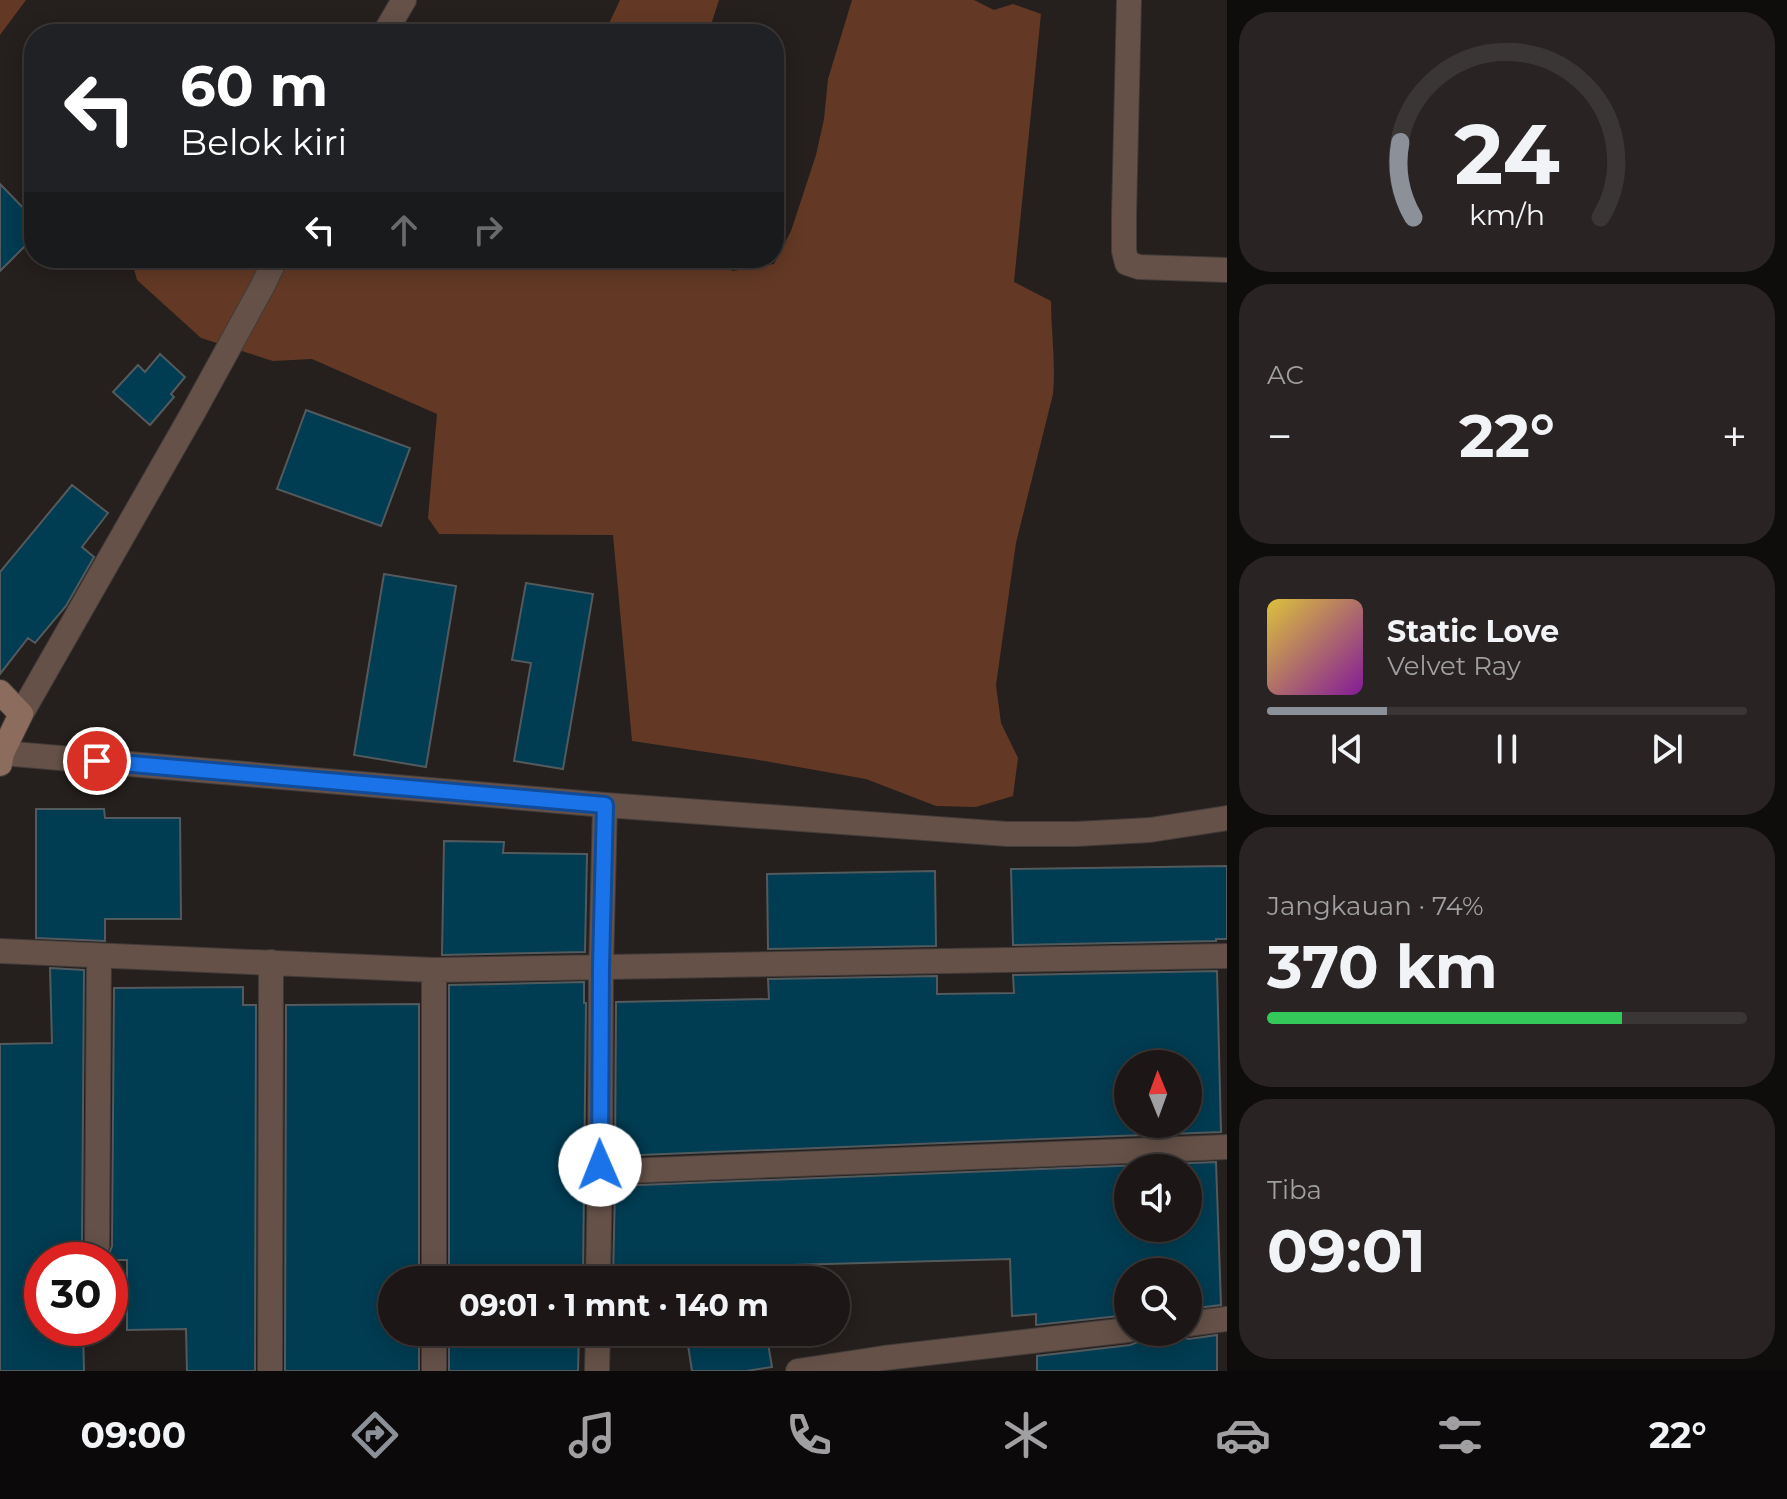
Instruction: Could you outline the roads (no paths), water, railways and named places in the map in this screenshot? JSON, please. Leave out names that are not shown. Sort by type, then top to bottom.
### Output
[{"type":"street","points":[[390,24],[404,0]]},
{"type":"street","points":[[1129,0],[1125,259],[1130,265],[1139,267],[1227,270]]},
{"type":"street","points":[[271,268],[194,411],[21,714],[1,758],[1007,834],[1150,830],[1227,818]]},
{"type":"street","points":[[0,692],[21,714]]},
{"type":"street","points":[[598,1266],[605,805]]},
{"type":"street","points":[[0,951],[434,970],[1227,956]]},
{"type":"street","points":[[97,1242],[99,956]]},
{"type":"street","points":[[270,1371],[271,962]]},
{"type":"street","points":[[434,970],[434,1266]]},
{"type":"street","points":[[600,1172],[1227,1147]]},
{"type":"street","points":[[1202,1322],[1227,1319]]},
{"type":"street","points":[[798,1371],[1114,1332]]},
{"type":"street","points":[[434,1346],[434,1371]]},
{"type":"street","points":[[597,1369],[598,1346]]}]
